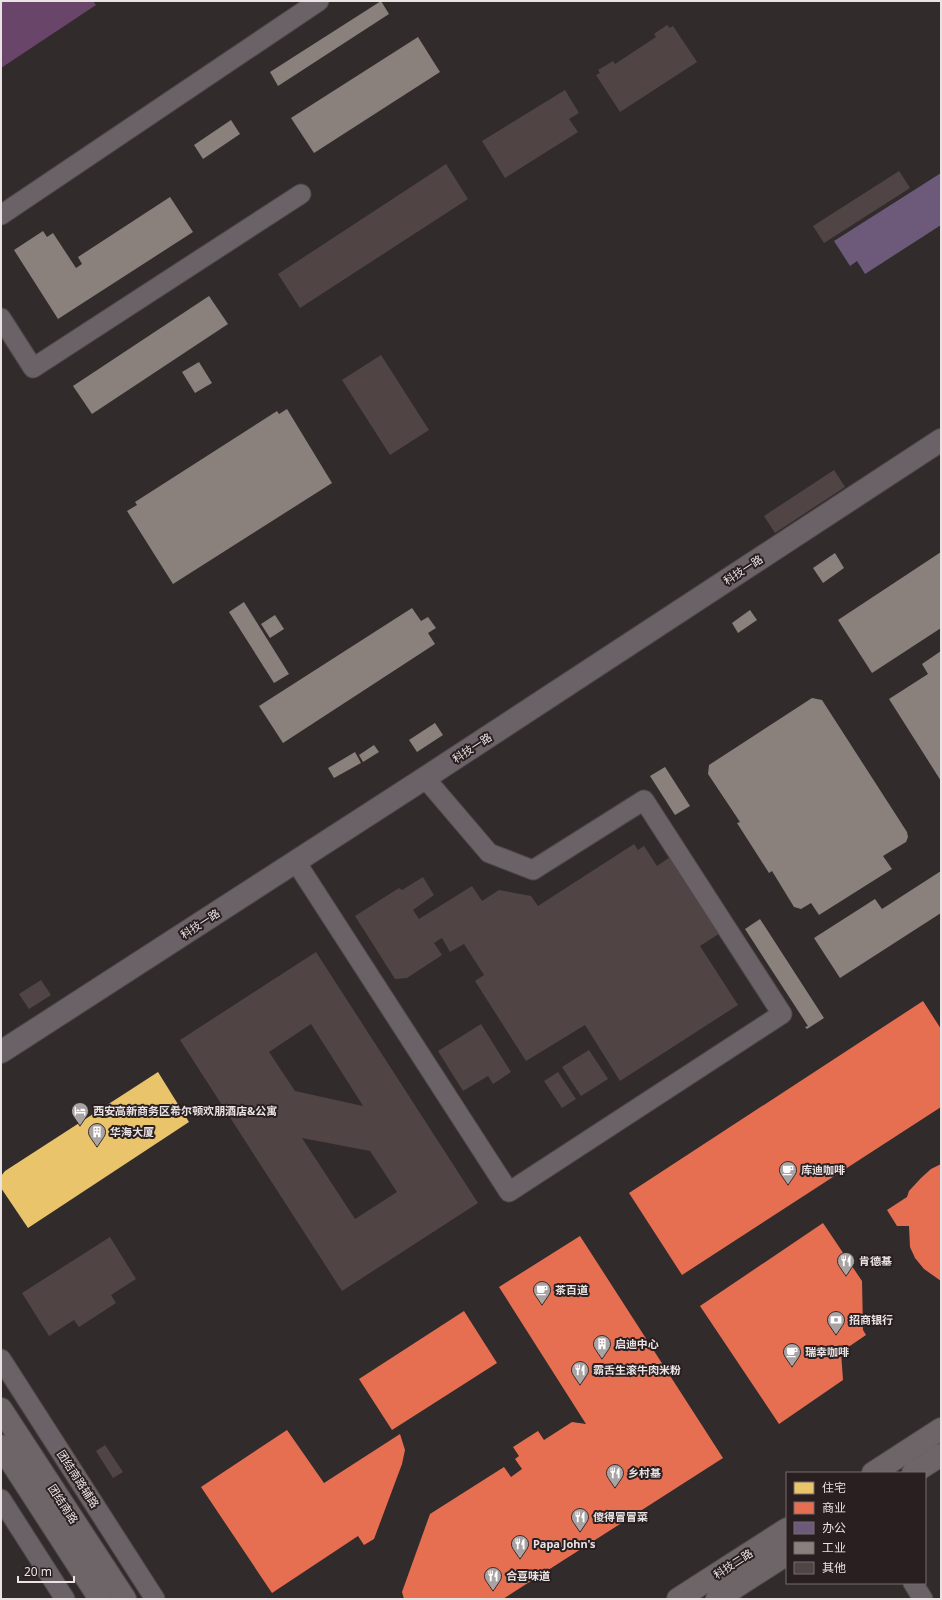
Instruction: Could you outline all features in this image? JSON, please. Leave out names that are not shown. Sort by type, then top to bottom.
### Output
[{"type":"main road","name":"团结南路","points":[[1,1409],[125,1599]]},
{"type":"main road","points":[[875,1472],[941,1429]]},
{"type":"main road","name":"团结南路","points":[[1,1446],[100,1599]]},
{"type":"main road","points":[[914,1472],[941,1454]]},
{"type":"main road","name":"科技二路","points":[[678,1599],[786,1529]]},
{"type":"main road","name":"科技二路","points":[[717,1599],[786,1555]]},
{"type":"street","points":[[1,215],[319,1]]},
{"type":"street","points":[[1,318],[33,368],[301,194]]},
{"type":"street","name":"科技一路","points":[[1,1052],[296,862],[941,440]]},
{"type":"street","points":[[296,862],[509,1192],[782,1014],[644,800],[533,870],[488,853],[425,778]]},
{"type":"street","name":"团结南路辅路","points":[[1,1359],[155,1599]]},
{"type":"street","points":[[1,1500],[65,1599]]},
{"type":"street","points":[[914,1584],[923,1599]]},
{"type":"shaded area","points":[[1,1],[93,1],[96,5],[1,68]]},
{"type":"building: 住宅","name":"华海大厦","points":[[158,1072],[189,1122],[28,1228],[1,1188],[1,1176],[5,1171]]},
{"type":"building: 商业","points":[[923,1001],[941,1029],[941,1107],[682,1275],[629,1193]]},
{"type":"building: 商业","points":[[941,1164],[941,1281],[924,1269],[915,1258],[910,1247],[909,1226],[897,1226],[887,1210],[907,1197],[909,1191],[921,1178],[931,1169]]},
{"type":"building: 商业","points":[[823,1223],[862,1281],[863,1330],[866,1335],[841,1352],[843,1380],[779,1424],[700,1306]]},
{"type":"building: 商业","name":"启迪中心","points":[[580,1236],[723,1458],[503,1599],[404,1599],[402,1592],[430,1514],[504,1467],[511,1477],[522,1469],[515,1459],[519,1456],[513,1447],[538,1431],[544,1440],[572,1422],[586,1424],[499,1287]]},
{"type":"building: 商业","points":[[464,1311],[497,1363],[392,1430],[359,1379]]},
{"type":"building: 商业","points":[[287,1430],[324,1483],[400,1434],[405,1450],[402,1464],[374,1539],[364,1545],[358,1536],[272,1593],[201,1487]]},
{"type":"building: 办公","points":[[941,173],[941,225],[865,274],[857,261],[850,266],[834,241]]},
{"type":"building: 工业","points":[[381,1],[389,14],[278,86],[270,72]]},
{"type":"building: 工业","points":[[418,37],[440,72],[314,153],[291,118]]},
{"type":"building: 工业","points":[[231,120],[240,134],[203,159],[194,145]]},
{"type":"building: 工业","points":[[170,197],[193,232],[58,319],[14,250],[43,231],[47,237],[53,233],[76,268],[82,264],[78,257]]},
{"type":"building: 工业","points":[[209,296],[228,324],[92,414],[73,386]]},
{"type":"building: 工业","points":[[199,362],[212,383],[195,393],[182,372]]},
{"type":"building: 工业","points":[[287,409],[332,483],[173,584],[127,511],[137,505],[135,502],[277,411],[279,414]]},
{"type":"building: 工业","points":[[941,552],[941,628],[872,673],[838,620]]},
{"type":"building: 工业","points":[[835,553],[844,568],[823,583],[813,568]]},
{"type":"building: 工业","points":[[244,602],[289,674],[274,683],[229,612]]},
{"type":"building: 工业","points":[[412,608],[421,621],[428,617],[436,628],[428,633],[435,644],[283,743],[259,706]]},
{"type":"building: 工业","points":[[750,610],[757,620],[738,633],[732,623]]},
{"type":"building: 工业","points":[[275,615],[284,629],[270,638],[261,624]]},
{"type":"building: 工业","points":[[941,651],[941,781],[889,699],[928,674],[922,664]]},
{"type":"building: 工业","points":[[812,698],[822,700],[907,832],[908,837],[906,842],[883,856],[892,869],[819,915],[811,903],[801,909],[794,907],[772,871],[769,873],[737,823],[740,822],[708,774],[709,765]]},
{"type":"building: 工业","points":[[435,723],[443,735],[417,752],[409,740]]},
{"type":"building: 工业","points":[[374,745],[379,752],[363,762],[359,755]]},
{"type":"building: 工业","points":[[355,752],[361,763],[334,778],[328,768]]},
{"type":"building: 工业","points":[[665,767],[690,806],[675,815],[650,776]]},
{"type":"building: 工业","points":[[941,871],[941,913],[840,978],[814,938],[875,899],[882,909]]},
{"type":"building: 工业","points":[[760,919],[824,1018],[807,1029],[805,1027],[808,1026],[745,929]]},
{"type":"building: 其他","points":[[667,25],[670,28],[673,26],[697,62],[620,112],[596,75],[600,73],[598,70],[613,61],[615,64],[656,37],[654,34]]},
{"type":"building: 其他","points":[[565,90],[579,113],[569,119],[578,132],[505,178],[482,141]]},
{"type":"building: 其他","points":[[446,164],[468,199],[300,308],[278,274]]},
{"type":"building: 其他","points":[[899,171],[910,188],[824,243],[813,226]]},
{"type":"building: 其他","points":[[381,355],[429,430],[390,455],[342,380]]},
{"type":"building: 其他","points":[[834,470],[845,487],[775,533],[764,516]]},
{"type":"building: 其他","points":[[634,844],[638,850],[644,846],[657,866],[679,851],[728,928],[700,946],[738,1005],[620,1081],[585,1025],[526,1061],[475,981],[484,975],[464,944],[450,952],[442,938],[434,943],[442,955],[407,978],[395,979],[355,916],[399,888],[402,890],[423,877],[434,895],[413,910],[419,919],[472,886],[482,901],[499,890],[531,896],[538,906]]},
{"type":"building: 其他","points":[[316,952],[478,1203],[342,1291],[180,1040]],"holes":[[[311,1024],[358,1098],[363,1106],[295,1091],[269,1052]],[[302,1138],[370,1151],[397,1192],[355,1219]]]},
{"type":"building: 其他","points":[[41,980],[51,995],[29,1009],[19,994]]},
{"type":"building: 其他","points":[[481,1024],[511,1072],[493,1084],[488,1076],[463,1091],[438,1051]]},
{"type":"building: 其他","points":[[589,1050],[608,1079],[581,1096],[562,1067]]},
{"type":"building: 其他","points":[[558,1072],[576,1099],[562,1108],[544,1081]]},
{"type":"building: 其他","points":[[110,1237],[136,1279],[111,1295],[116,1303],[79,1327],[74,1320],[49,1336],[22,1293]]},
{"type":"building: 其他","points":[[105,1445],[123,1472],[113,1478],[96,1451]]},
{"type":"place","name":"西安高新商务区希尔顿欢朋酒店&公寓","points":[[80,1126]]},
{"type":"place","name":"华海大厦","points":[[97,1147]]},
{"type":"place","name":"库迪咖啡","points":[[788,1185]]},
{"type":"place","name":"肯德基","points":[[846,1276]]},
{"type":"place","name":"茶百道","points":[[542,1305]]},
{"type":"place","name":"招商银行","points":[[836,1335]]},
{"type":"place","name":"启迪中心","points":[[602,1359]]},
{"type":"place","name":"瑞幸咖啡","points":[[792,1367]]},
{"type":"place","name":"霸舌生滚牛肉米粉","points":[[580,1385]]},
{"type":"place","name":"乡村基","points":[[615,1488]]},
{"type":"place","name":"傻得冒冒菜","points":[[580,1532]]},
{"type":"place","name":"Papa John's","points":[[520,1559]]},
{"type":"place","name":"合喜味道","points":[[493,1591]]}]
